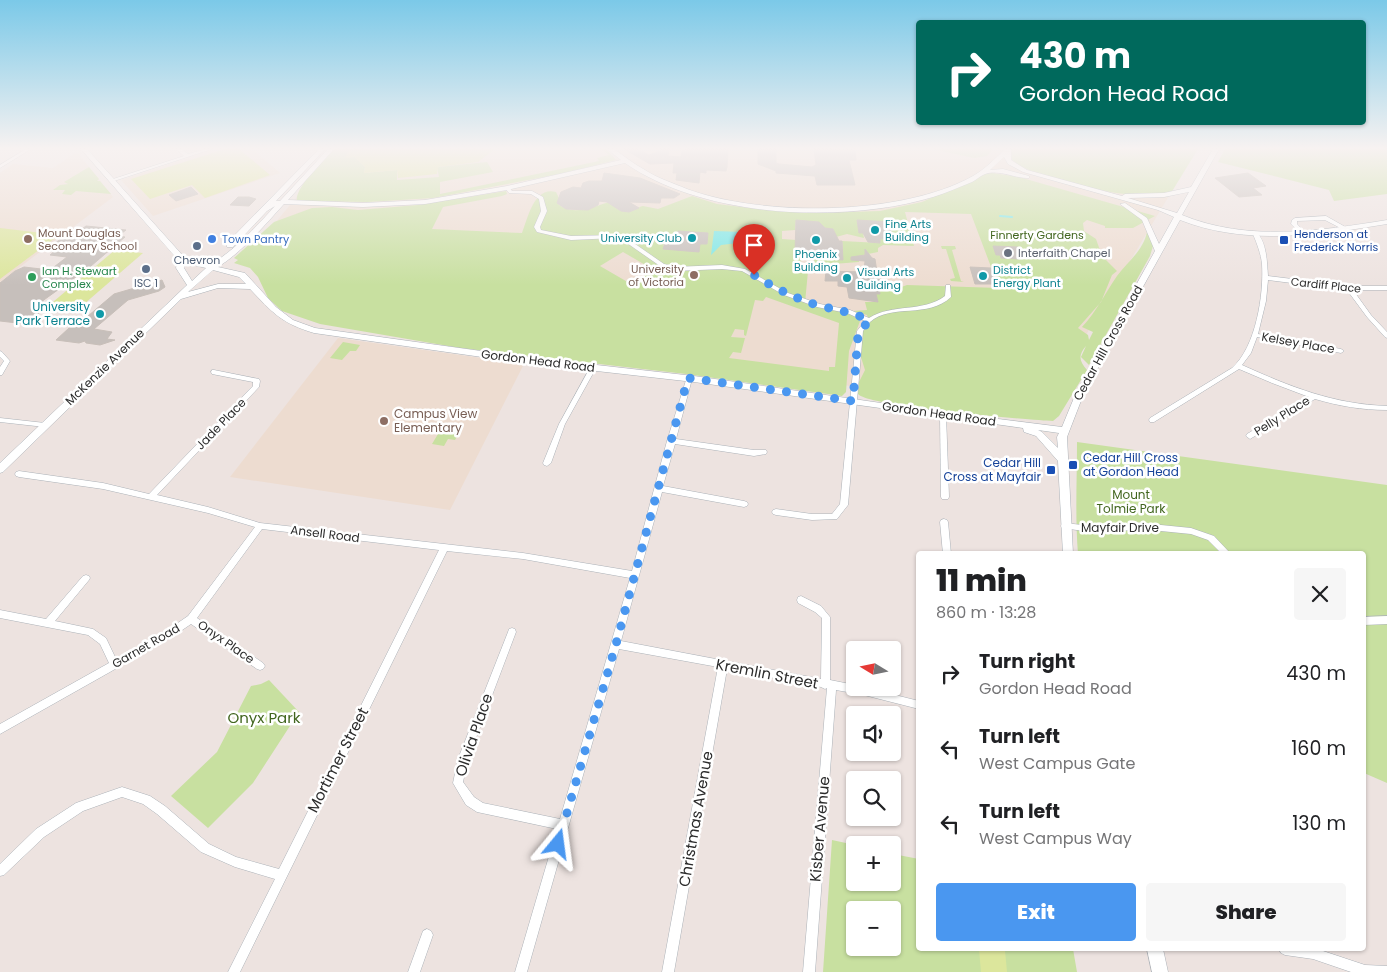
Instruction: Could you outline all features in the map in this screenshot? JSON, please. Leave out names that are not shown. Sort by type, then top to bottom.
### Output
[{"type":"main road","points":[[125,194],[182,260],[180,268],[191,286]]},
{"type":"main road","name":"McKenzie Avenue","points":[[212,267],[216,259],[279,194]]},
{"type":"main road","points":[[283,202],[281,199],[284,194]]},
{"type":"main road","name":"McKenzie Avenue","points":[[0,469],[175,300],[212,267],[224,260],[290,194]]},
{"type":"main road","points":[[265,209],[273,204],[283,202],[354,205],[406,203],[473,194]]},
{"type":"main road","points":[[699,194],[755,206],[811,210],[869,208],[918,200],[935,194]]},
{"type":"main road","points":[[1088,194],[1157,214],[1177,217]]},
{"type":"main road","points":[[1111,195],[1167,194]]},
{"type":"main road","name":"Cedar Hill Cross Road","points":[[1068,551],[1062,459],[1064,430],[1080,393],[1190,194]]},
{"type":"main road","points":[[1111,195],[1160,209],[1177,217],[1206,226],[1256,234],[1305,235],[1387,222]]},
{"type":"main road","points":[[1185,202],[1191,212],[1206,226]]},
{"type":"main road","points":[[1123,204],[1145,219],[1158,250]]},
{"type":"main road","points":[[1170,229],[1206,226]]},
{"type":"main road","name":"Gordon Head Road","points":[[182,260],[242,275],[254,286],[270,307],[290,322],[314,330],[593,368],[688,378],[943,415],[1064,430]]},
{"type":"main road","points":[[175,300],[214,285],[254,286]]},
{"type":"main road","points":[[1008,423],[1039,434],[1062,459]]},
{"type":"main road","points":[[1155,951],[1160,972]]},
{"type":"street","points":[[535,194],[542,198],[544,211],[537,227],[539,230],[571,238],[615,236],[670,268],[739,269],[754,275],[786,294],[819,306],[848,311],[869,320]]},
{"type":"street","points":[[1305,235],[1294,224],[1295,220],[1326,218],[1346,229]]},
{"type":"street","points":[[1152,420],[1238,366],[1255,335],[1266,278],[1264,255],[1256,234]]},
{"type":"street","name":"Cardiff Place","points":[[1266,278],[1349,288],[1387,288]]},
{"type":"street","points":[[776,512],[812,517],[834,517],[844,505],[858,335],[869,320],[891,311],[940,304],[948,297],[948,286]]},
{"type":"street","points":[[1349,288],[1369,316],[1387,336]]},
{"type":"street","name":"Kelsey Place","points":[[1255,335],[1341,351]]},
{"type":"street","points":[[0,353],[7,361],[0,373]]},
{"type":"street","points":[[1238,366],[1315,396],[1344,405],[1387,408]]},
{"type":"street","points":[[547,463],[562,424],[593,368]]},
{"type":"street","name":"Jade Place","points":[[151,497],[256,387],[258,381],[214,372]]},
{"type":"street","points":[[521,972],[616,644],[688,378]]},
{"type":"street","name":"Pelly Place","points":[[1250,436],[1315,396]]},
{"type":"street","points":[[943,415],[945,497]]},
{"type":"street","points":[[0,420],[46,426]]},
{"type":"street","points":[[671,442],[754,453],[762,452]]},
{"type":"street","name":"Ansell Road","points":[[20,474],[103,486],[208,510],[260,526],[522,556],[634,575]]},
{"type":"street","points":[[658,488],[744,504]]},
{"type":"street","points":[[944,522],[947,551]]},
{"type":"street","name":"Garnet Road","points":[[0,729],[191,619],[260,526]]},
{"type":"street","name":"Mayfair Drive","points":[[1065,526],[1099,530],[1134,526],[1191,530],[1211,538],[1224,551]]},
{"type":"street","name":"Mortimer Street","points":[[234,972],[444,548]]},
{"type":"street","points":[[48,622],[86,578]]},
{"type":"street","name":"Kisber Avenue","points":[[801,600],[818,609],[826,617],[828,686],[809,972]]},
{"type":"street","points":[[0,614],[48,622],[90,632],[102,641],[114,665]]},
{"type":"street","name":"Onyx Place","points":[[191,619],[260,666]]},
{"type":"street","points":[[1366,621],[1387,620]]},
{"type":"street","name":"Olivia Place","points":[[512,632],[463,759],[458,783],[470,801],[481,808],[563,825]]},
{"type":"street","name":"Kremlin Street","points":[[616,644],[828,686],[864,691],[916,703]]},
{"type":"street","name":"Christmas Avenue","points":[[668,972],[723,666]]},
{"type":"street","points":[[0,871],[40,833],[80,807],[122,792],[146,800],[161,810],[204,848],[236,862],[281,875]]},
{"type":"street","points":[[414,972],[427,934]]},
{"type":"street","points":[[1313,951],[1365,971],[1387,972]]},
{"type":"shaded area","name":"Mount Douglas Secondary School","points":[[0,194],[111,194],[113,197],[0,282]]},
{"type":"shaded area","points":[[134,194],[217,194],[153,216]]},
{"type":"shaded area","name":"University of Victoria","points":[[299,194],[1170,194],[1065,370],[959,401],[331,314],[275,223]]},
{"type":"shaded area","name":"Campus View Elementary","points":[[338,338],[524,364],[450,510],[230,477]]},
{"type":"green space","points":[[146,194],[164,194],[150,199]]},
{"type":"green space","points":[[201,194],[215,194],[205,198]]},
{"type":"green space","points":[[298,194],[452,194],[433,198],[368,202],[297,201]]},
{"type":"green space","name":"Finnerty Gardens","points":[[485,194],[506,194],[443,207],[432,229],[522,233],[533,205],[542,194],[557,194],[559,198],[557,203],[563,207],[575,210],[582,210],[609,202],[617,206],[616,208],[624,211],[631,211],[643,206],[658,209],[692,196],[717,204],[775,211],[814,213],[880,211],[922,202],[939,194],[1080,194],[1155,216],[1133,228],[1105,228],[1105,226],[1087,220],[1083,223],[1084,231],[1096,239],[1102,256],[1117,271],[1112,275],[1102,300],[1117,276],[1139,250],[1147,232],[1153,246],[1150,256],[1089,365],[1081,357],[1082,364],[1087,370],[1059,416],[1053,421],[917,408],[868,399],[858,394],[859,382],[865,370],[860,354],[862,333],[869,322],[867,315],[853,311],[867,310],[865,302],[878,302],[876,294],[880,294],[879,289],[893,290],[907,285],[999,288],[971,214],[905,212],[914,246],[883,245],[878,248],[878,252],[858,256],[859,262],[833,264],[833,271],[815,267],[814,259],[824,259],[824,254],[843,249],[842,241],[880,243],[880,239],[892,238],[891,226],[896,226],[895,223],[857,220],[859,233],[863,233],[864,238],[847,234],[836,237],[833,229],[825,228],[819,222],[796,220],[795,230],[782,231],[782,239],[796,240],[795,252],[800,252],[801,267],[808,271],[805,303],[843,312],[860,321],[849,351],[846,392],[842,396],[686,374],[460,348],[320,324],[282,311],[268,298],[258,277],[250,268],[234,263],[238,260],[234,258],[274,222],[312,208],[332,207],[358,210],[418,205]],"holes":[[[678,231],[708,233],[707,244],[700,244],[698,252],[664,248],[663,242],[676,243]],[[623,252],[654,270],[631,284],[600,266]],[[766,297],[839,323],[835,367],[829,367],[829,371],[729,358],[733,352],[741,353],[745,338],[731,337],[735,329],[744,330],[744,335],[746,336],[755,300],[763,301]],[[1099,304],[1082,327],[1093,332],[1089,340],[1088,335],[1078,328]]]},
{"type":"green space","points":[[1331,194],[1384,194],[1334,201]]},
{"type":"green space","points":[[0,228],[59,235],[0,279]]},
{"type":"green space","points":[[941,246],[955,246],[956,249],[952,250],[961,281],[964,282],[951,281],[950,279],[955,278],[946,249],[942,249]]},
{"type":"green space","points":[[115,250],[143,253],[76,311],[47,307]]},
{"type":"green space","points":[[343,342],[360,345],[356,351],[350,351],[342,360],[330,358]]},
{"type":"green space","points":[[444,424],[463,426],[455,440],[448,439],[444,446],[432,444]]},
{"type":"green space","name":"Mount Tolmie Park","points":[[1077,442],[1387,485],[1387,783],[1366,774],[1366,551],[1078,551],[1076,512]]},
{"type":"green space","name":"Onyx Park","points":[[269,680],[299,712],[253,783],[208,828],[171,796],[217,752],[251,686]]},
{"type":"green space","points":[[832,840],[846,843],[846,891],[901,891],[901,856],[916,858],[916,951],[1073,951],[1077,972],[823,972]]},
{"type":"green space","points":[[979,951],[1005,951],[1007,972],[981,972]]},
{"type":"water","points":[[714,231],[744,232],[746,239],[738,243],[721,245],[711,255]]},
{"type":"building","points":[[171,194],[197,194],[176,201],[169,195]]},
{"type":"building","points":[[560,194],[679,194],[674,198],[661,198],[660,203],[629,202],[639,208],[629,212],[621,211],[607,202],[599,201],[598,205],[588,210],[566,209],[557,203]]},
{"type":"building","points":[[1236,194],[1262,195],[1239,197]]},
{"type":"building","points":[[238,197],[256,199],[249,206],[230,205]]},
{"type":"building","name":"Phoenix Building","points":[[796,220],[819,222],[825,228],[833,229],[839,241],[842,241],[843,260],[802,257],[802,252],[795,252]]},
{"type":"building","name":"Fine Arts Building","points":[[857,220],[890,222],[892,238],[880,239],[880,243],[868,242],[863,233],[859,233]]},
{"type":"building","name":"Ian H. Stewart Complex","points":[[86,226],[126,230],[118,236],[125,237],[91,266],[41,302],[51,303],[26,324],[0,321],[0,283],[15,271],[24,267],[50,270],[67,257],[50,255],[62,245],[54,244],[73,230],[79,231]]},
{"type":"building","name":"University Club","points":[[678,231],[708,233],[707,244],[700,244],[699,252],[663,249],[665,243],[676,243]]},
{"type":"building","name":"Interfaith Chapel","points":[[993,246],[1018,247],[1022,256],[1018,256],[1019,259],[1001,258],[1000,255],[996,255]]},
{"type":"building","name":"Visual Arts Building","points":[[865,249],[875,259],[878,279],[881,279],[883,289],[879,289],[880,294],[876,294],[878,302],[849,298],[847,287],[838,286],[838,281],[825,281],[826,271],[864,272],[865,261],[851,260],[851,257],[865,255]]},
{"type":"building","name":"District Energy Plant","points":[[970,267],[991,268],[997,284],[975,284]]},
{"type":"building","name":"University Park Terrace","points":[[162,280],[165,287],[159,291],[128,300],[94,329],[112,332],[107,339],[115,340],[100,345],[86,343],[85,341],[79,343],[56,340],[69,328],[75,327],[114,294]]},
{"type":"waterway","points":[[1000,216],[1012,217]]},
{"type":"place","name":"Fine Arts Building","points":[[875,230]]},
{"type":"place","name":"University Club","points":[[692,238]]},
{"type":"place","name":"Mount Douglas Secondary School","points":[[28,239]]},
{"type":"place","name":"Town Pantry","points":[[212,239]]},
{"type":"place","name":"Phoenix Building","points":[[816,240]]},
{"type":"place","name":"Henderson at Frederick Norris","points":[[1284,240]]},
{"type":"place","name":"Chevron","points":[[197,246]]},
{"type":"place","name":"Interfaith Chapel","points":[[1008,253]]},
{"type":"place","name":"ISC 1","points":[[146,269]]},
{"type":"place","name":"University of Victoria","points":[[694,275]]},
{"type":"place","name":"District Energy Plant","points":[[983,276]]},
{"type":"place","name":"Ian H. Stewart Complex","points":[[32,277]]},
{"type":"place","name":"Visual Arts Building","points":[[847,278]]},
{"type":"place","name":"University Park Terrace","points":[[100,314]]},
{"type":"place","name":"Campus View Elementary","points":[[384,421]]},
{"type":"place","name":"Cedar Hill Cross at Gordon Head","points":[[1073,465]]},
{"type":"place","name":"Cedar Hill Cross at Mayfair","points":[[1051,470]]},
{"type":"route","points":[[558,844],[616,644],[688,378],[853,401],[858,335],[862,327],[869,320],[848,311],[819,306],[800,300],[772,287],[754,275]]}]
